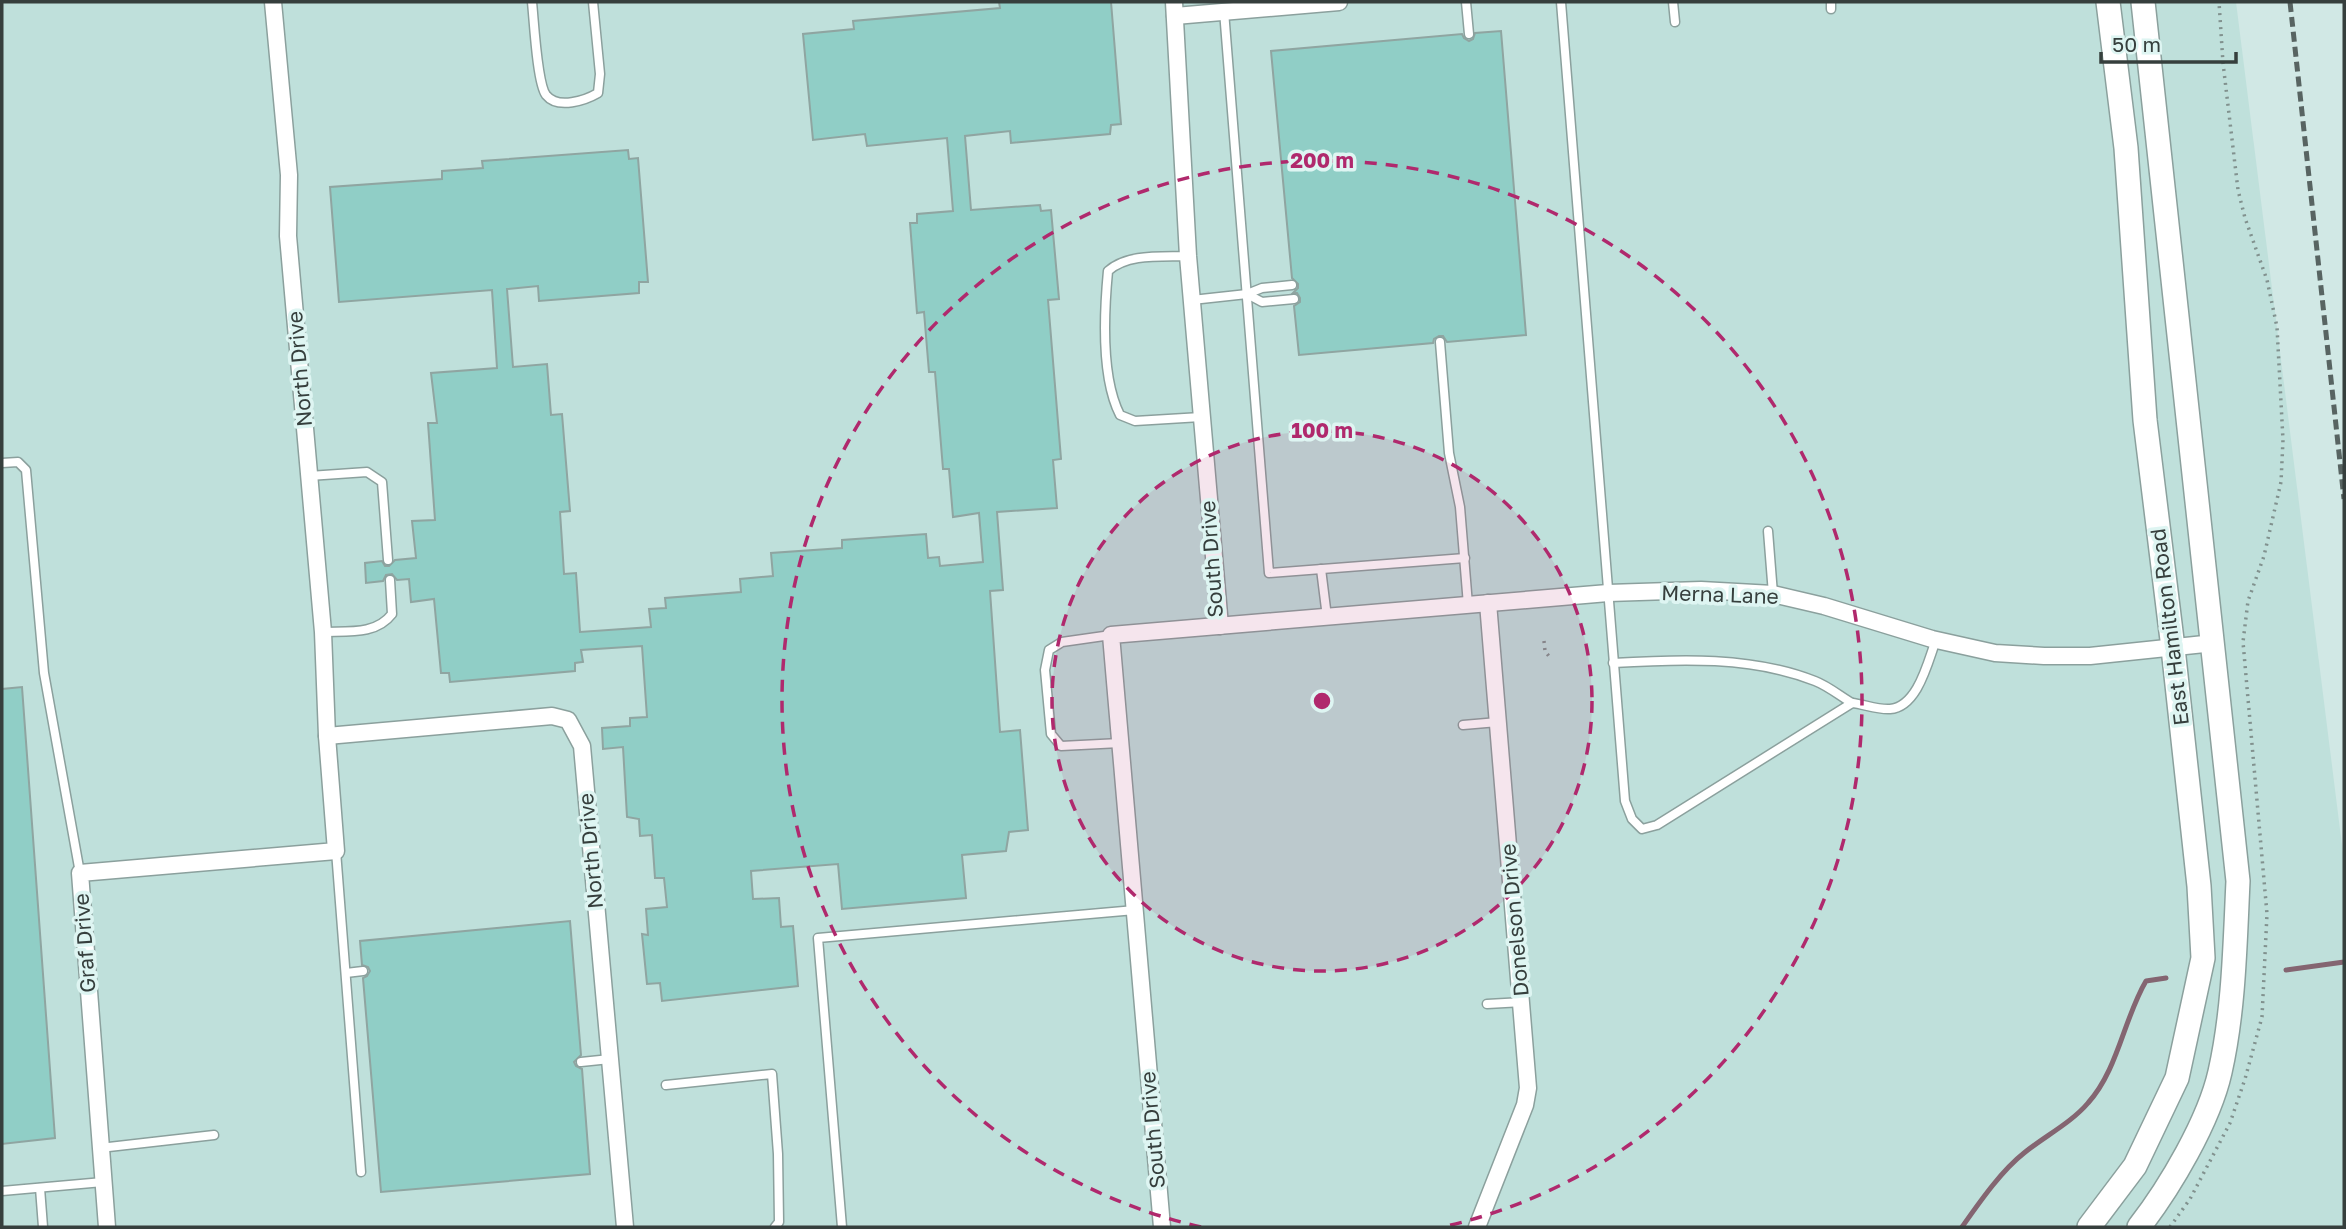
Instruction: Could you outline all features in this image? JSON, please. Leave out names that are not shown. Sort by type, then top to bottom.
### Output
[{"type":"main road","name":"East Hamilton Road","points":[[2090,1227],[2135,1166],[2177,1078],[2203,958],[2199,887],[2145,420],[2126,148],[2108,2]]},
{"type":"main road","name":"East Hamilton Road","points":[[2139,1227],[2160,1201],[2201,1122],[2220,1073],[2234,974],[2238,881],[2143,2]]},
{"type":"street","name":"North Drive","points":[[273,2],[289,175],[288,236],[323,632],[327,736],[336,851]]},
{"type":"street","points":[[1174,9],[1224,11],[1339,2]]},
{"type":"street","name":"South Drive","points":[[1162,1227],[1111,635],[1220,626],[1188,256],[1174,9]]},
{"type":"street","name":"Merna Lane","points":[[1220,626],[1608,593],[1700,590],[1773,594],[1824,606],[1936,640],[1996,653],[2044,656],[2103,655],[2214,643]]},
{"type":"street","name":"Donelson Drive","points":[[1477,1227],[1525,1105],[1528,1088],[1488,603]]},
{"type":"street","name":"North Drive","points":[[327,736],[552,716],[568,720],[582,746],[625,1227]]},
{"type":"street","name":"Graf Drive","points":[[107,1227],[80,873],[336,851]]},
{"type":"lane","points":[[532,2],[541,80],[547,96],[557,103],[586,100],[598,93],[600,74],[593,2]]},
{"type":"lane","points":[[1466,2],[1469,34]]},
{"type":"lane","points":[[1561,2],[1613,663],[1625,801],[1632,819],[1642,830],[1657,825],[1852,703]]},
{"type":"lane","points":[[1672,2],[1675,22]]},
{"type":"lane","points":[[1224,11],[1269,573],[1465,558]]},
{"type":"lane","points":[[1188,256],[1134,259],[1116,263],[1108,271],[1107,350],[1111,398],[1120,415],[1135,421],[1201,417]]},
{"type":"lane","points":[[1192,300],[1247,294],[1262,288],[1292,285]]},
{"type":"lane","points":[[1247,294],[1262,302],[1294,299]]},
{"type":"lane","points":[[1440,342],[1449,453],[1460,507],[1468,605]]},
{"type":"lane","points":[[2,463],[18,462],[26,470],[44,673],[80,873]]},
{"type":"lane","points":[[309,476],[367,472],[382,482],[388,560]]},
{"type":"lane","points":[[1768,531],[1773,594]]},
{"type":"lane","points":[[1321,569],[1327,617]]},
{"type":"lane","points":[[323,632],[361,631],[384,625],[392,614],[390,580]]},
{"type":"lane","points":[[1111,635],[1062,642],[1049,650],[1045,670],[1051,734],[1060,746],[1120,743]]},
{"type":"lane","points":[[1613,663],[1671,659],[1764,666],[1816,681],[1852,703],[1890,709],[1905,703],[1917,689],[1936,640]]},
{"type":"lane","points":[[1463,725],[1498,722]]},
{"type":"lane","points":[[336,851],[361,1171]]},
{"type":"lane","points":[[842,1227],[818,938],[1135,911]]},
{"type":"lane","points":[[346,973],[363,971]]},
{"type":"lane","points":[[1488,1004],[1522,1002]]},
{"type":"lane","points":[[581,1062],[610,1059]]},
{"type":"lane","points":[[666,1085],[772,1074],[778,1154],[779,1222],[775,1227]]},
{"type":"lane","points":[[100,1148],[214,1135]]},
{"type":"lane","points":[[2,1191],[103,1182]]},
{"type":"lane","points":[[40,1188],[43,1227]]},
{"type":"path","points":[[2170,1227],[2190,1199],[2230,1123],[2262,1017],[2267,955],[2267,914],[2243,642],[2248,601],[2264,556],[2281,482],[2283,440],[2277,327],[2267,280],[2238,190],[2223,63],[2219,2]]},
{"type":"path","points":[[1544,641],[1545,651],[1551,659]]},
{"type":"shaded area","points":[[2,2],[2236,2],[2344,861],[2344,1227],[2,1227]]},
{"type":"building","points":[[999,2],[1111,2],[1121,124],[1111,125],[1110,134],[1011,143],[1010,131],[965,136],[971,210],[1040,205],[1041,211],[1051,210],[1059,299],[1048,300],[1061,459],[1053,460],[1057,508],[997,512],[1003,590],[990,591],[1000,732],[1020,730],[1028,830],[1009,832],[1006,851],[962,855],[966,898],[842,909],[838,864],[751,871],[753,899],[779,898],[781,927],[793,926],[798,986],[662,1001],[660,983],[647,984],[642,934],[648,935],[646,909],[667,907],[664,878],[655,878],[652,835],[640,836],[639,819],[627,817],[623,747],[603,749],[602,728],[630,726],[630,718],[647,717],[642,646],[581,650],[583,662],[575,663],[575,671],[450,682],[449,673],[441,673],[434,599],[411,602],[409,579],[397,580],[392,574],[386,575],[383,581],[366,583],[365,563],[382,561],[385,566],[389,566],[395,560],[416,558],[412,521],[435,520],[428,423],[437,423],[431,373],[497,368],[492,290],[339,302],[330,187],[442,179],[442,171],[483,168],[482,161],[628,150],[629,159],[638,158],[648,282],[639,282],[639,293],[539,301],[538,286],[507,289],[513,367],[547,364],[551,415],[562,414],[570,511],[560,512],[564,574],[576,573],[580,632],[651,627],[649,609],[666,608],[665,598],[741,592],[740,579],[773,576],[771,553],[842,548],[842,540],[926,534],[928,558],[939,557],[940,566],[983,562],[979,513],[953,517],[949,469],[943,469],[935,372],[929,372],[924,312],[917,313],[910,223],[917,223],[917,214],[953,211],[947,138],[867,146],[865,134],[813,140],[803,34],[854,29],[853,21],[1000,8]]},
{"type":"building","points":[[1501,31],[1526,335],[1447,342],[1443,336],[1439,336],[1433,343],[1299,355],[1294,306],[1300,302],[1300,298],[1297,293],[1293,293],[1298,284],[1292,278],[1271,51],[1462,34],[1469,41],[1475,33]]},
{"type":"building","points":[[22,687],[55,1138],[2,1144],[2,689]]},
{"type":"building","points":[[570,921],[581,1055],[574,1062],[582,1069],[590,1174],[381,1192],[363,978],[370,971],[362,965],[360,941]]},
{"type":"waterway","points":[[2286,970],[2344,962]]},
{"type":"waterway","points":[[1962,1227],[2015,1160],[2074,1117],[2088,1103],[2107,1075],[2146,981],[2166,978]]},
{"type":"railway","points":[[2290,2],[2344,499]]}]
